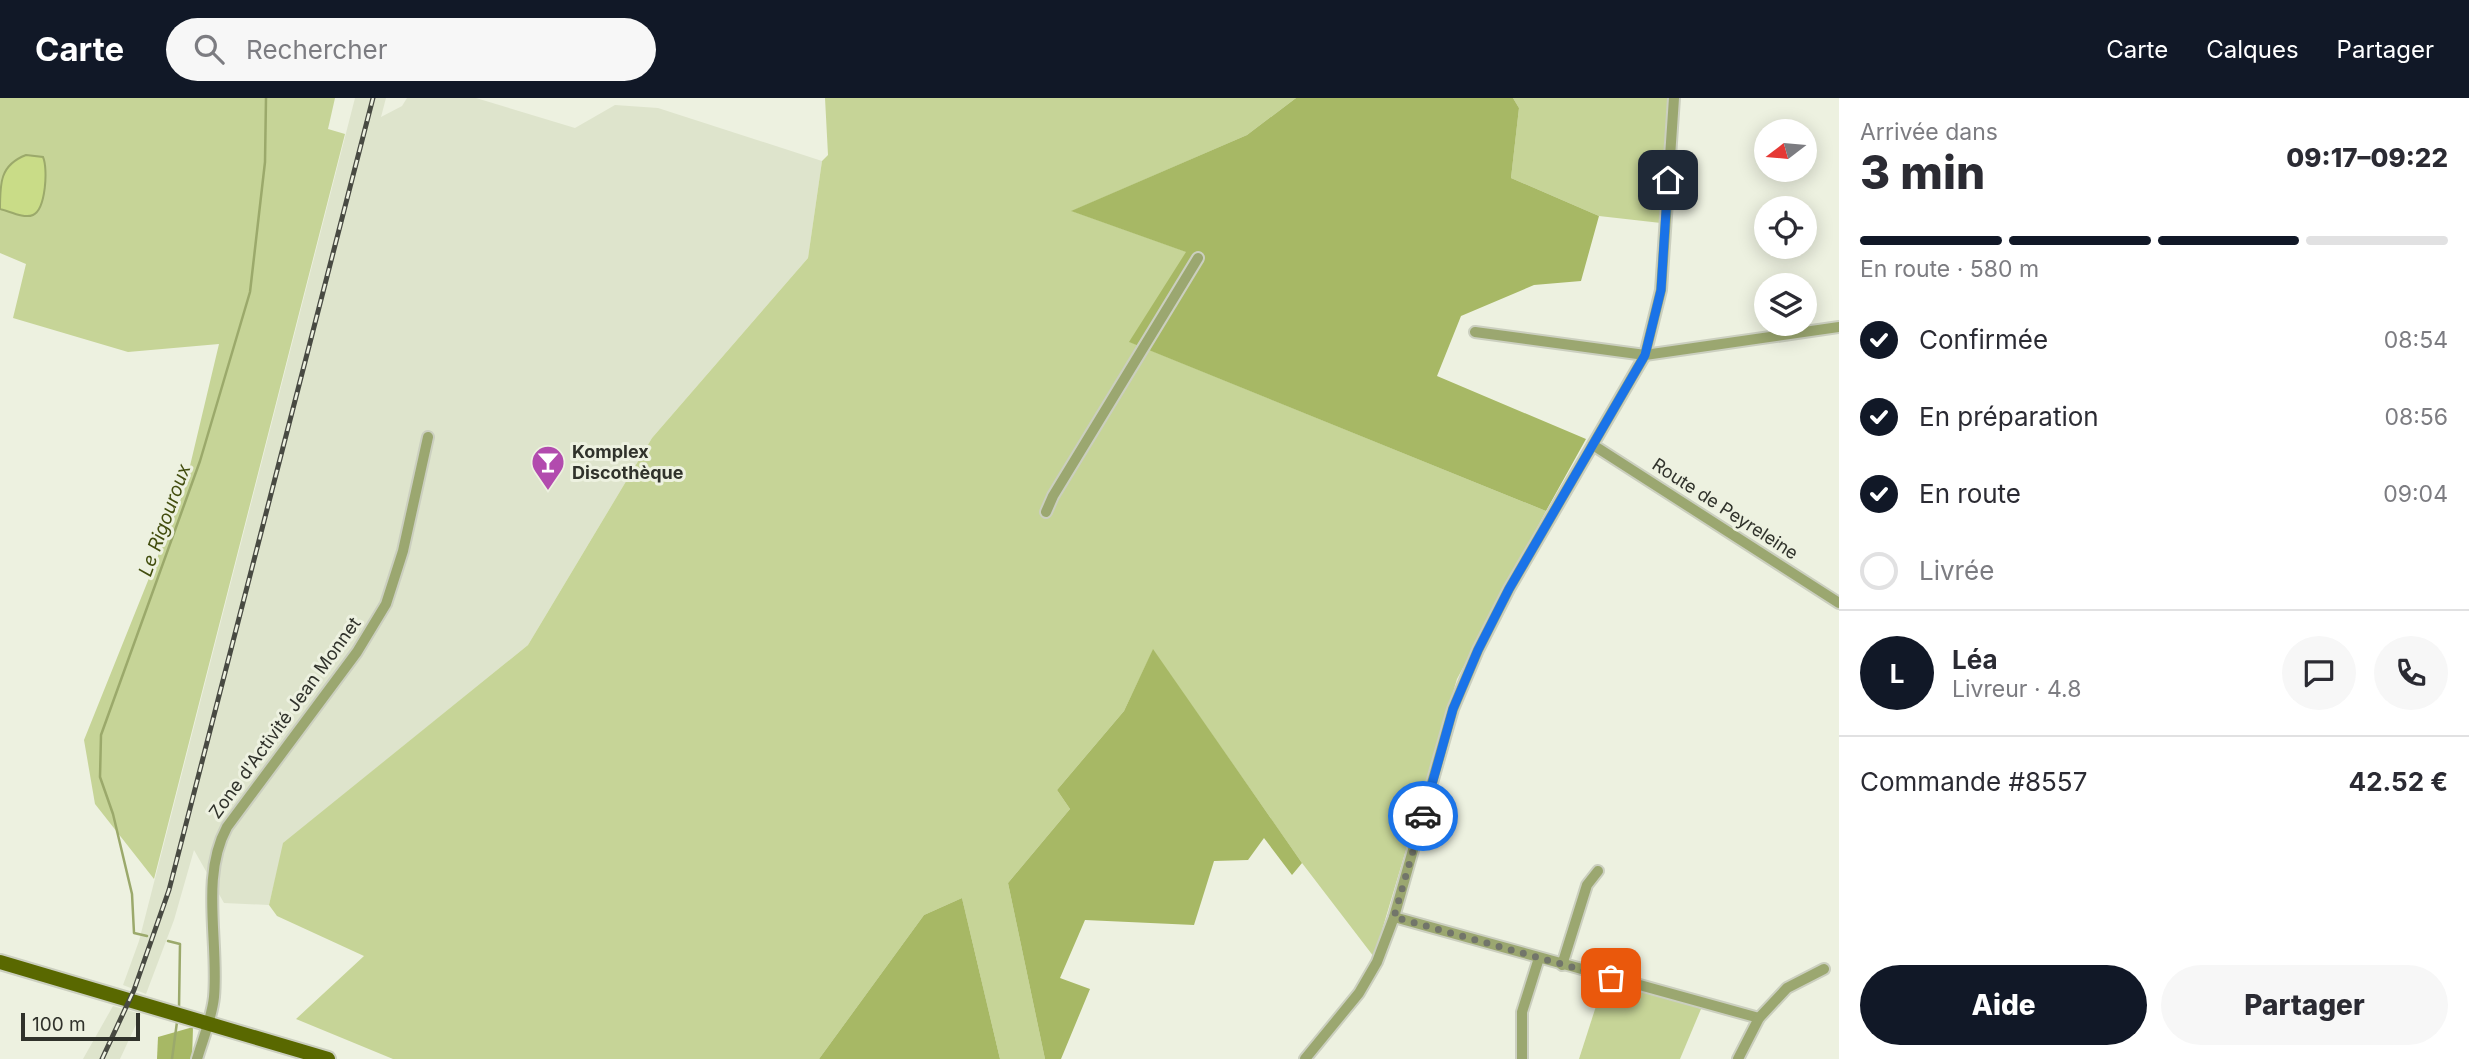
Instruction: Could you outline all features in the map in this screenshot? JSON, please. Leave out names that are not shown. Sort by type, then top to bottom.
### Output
[{"type":"main road","points":[[0,962],[328,1059]]},
{"type":"street","points":[[1305,1059],[1359,993],[1377,962],[1394,917],[1453,709],[1465,678],[1509,589],[1645,355],[1661,290],[1674,98]]},
{"type":"street","points":[[1046,512],[1053,496],[1198,258]]},
{"type":"street","points":[[1475,332],[1645,355],[1839,327]]},
{"type":"street","name":"Zone d'Activité Jean Monnet","points":[[197,1059],[214,999],[213,872],[217,845],[227,827],[357,652],[386,604],[403,551],[428,437]]},
{"type":"street","name":"Route de Peyreleine","points":[[1593,445],[1839,603]]},
{"type":"street","points":[[1562,965],[1587,885],[1598,871]]},
{"type":"street","points":[[1394,917],[1759,1018]]},
{"type":"street","points":[[1522,1059],[1522,1012],[1539,958]]},
{"type":"street","points":[[1738,1059],[1759,1018],[1787,988],[1824,969]]},
{"type":"shaded area","points":[[0,98],[335,98],[328,129],[345,134],[154,879],[95,804],[84,740],[184,491],[219,344],[128,352],[13,318],[26,264],[0,253]]},
{"type":"shaded area","points":[[355,98],[386,98],[381,117],[402,106],[407,98],[476,98],[575,128],[615,105],[658,108],[822,161],[808,258],[652,438],[528,645],[284,843],[269,905],[224,903],[194,850],[174,920],[146,994],[123,985],[139,941]]},
{"type":"shaded area","points":[[825,98],[1296,98],[1247,135],[1072,211],[1187,252],[1130,342],[1546,511],[1457,679],[1374,957],[1302,863],[1153,650],[1124,711],[1057,790],[1070,809],[1008,883],[1045,1059],[1000,1059],[962,898],[924,915],[819,1059],[393,1059],[296,1019],[364,956],[277,916],[269,905],[283,843],[528,645],[652,438],[808,258],[822,161],[828,155]]},
{"type":"shaded area","points":[[1296,98],[1513,98],[1519,108],[1511,178],[1599,216],[1581,281],[1534,285],[1461,316],[1437,376],[1586,439],[1546,511],[1129,342],[1186,252],[1071,211],[1247,135]]},
{"type":"shaded area","points":[[1513,98],[1679,98],[1661,223],[1599,216],[1511,178],[1519,108]]},
{"type":"shaded area","points":[[26,155],[43,157],[45,162],[45,188],[41,205],[29,216],[0,209],[3,176],[11,164]]},
{"type":"shaded area","points":[[1153,649],[1302,863],[1292,875],[1264,838],[1248,860],[1214,861],[1194,925],[1085,920],[1060,978],[1090,989],[1061,1059],[1045,1059],[1008,883],[1070,809],[1057,790],[1124,711]]},
{"type":"shaded area","points":[[962,898],[1000,1059],[819,1059],[924,915]]},
{"type":"shaded area","points":[[1607,972],[1626,976],[1701,1009],[1680,1059],[1579,1059]]},
{"type":"shaded area","points":[[113,1006],[141,1014],[120,1059],[83,1059]]},
{"type":"shaded area","points":[[193,1027],[192,1059],[157,1059],[158,1037]]},
{"type":"waterway","name":"Le Rigouroux","points":[[147,936],[134,933],[132,894],[113,814],[100,777],[101,735],[200,461],[250,292],[265,162],[266,98]]},
{"type":"waterway","name":"Le Rigouroux","points":[[168,941],[180,944],[179,1008]]},
{"type":"waterway","name":"Le Rigouroux","points":[[172,1059],[177,1022]]},
{"type":"railway","points":[[102,1059],[134,990],[169,890],[373,98]]},
{"type":"way so far","points":[[1423,816],[1394,917],[1611,978]]},
{"type":"place","name":"Komplex Discothèque","points":[[548,492]]},
{"type":"route","points":[[1423,816],[1453,709],[1478,650],[1509,589],[1645,355],[1661,290],[1668,180]]}]
